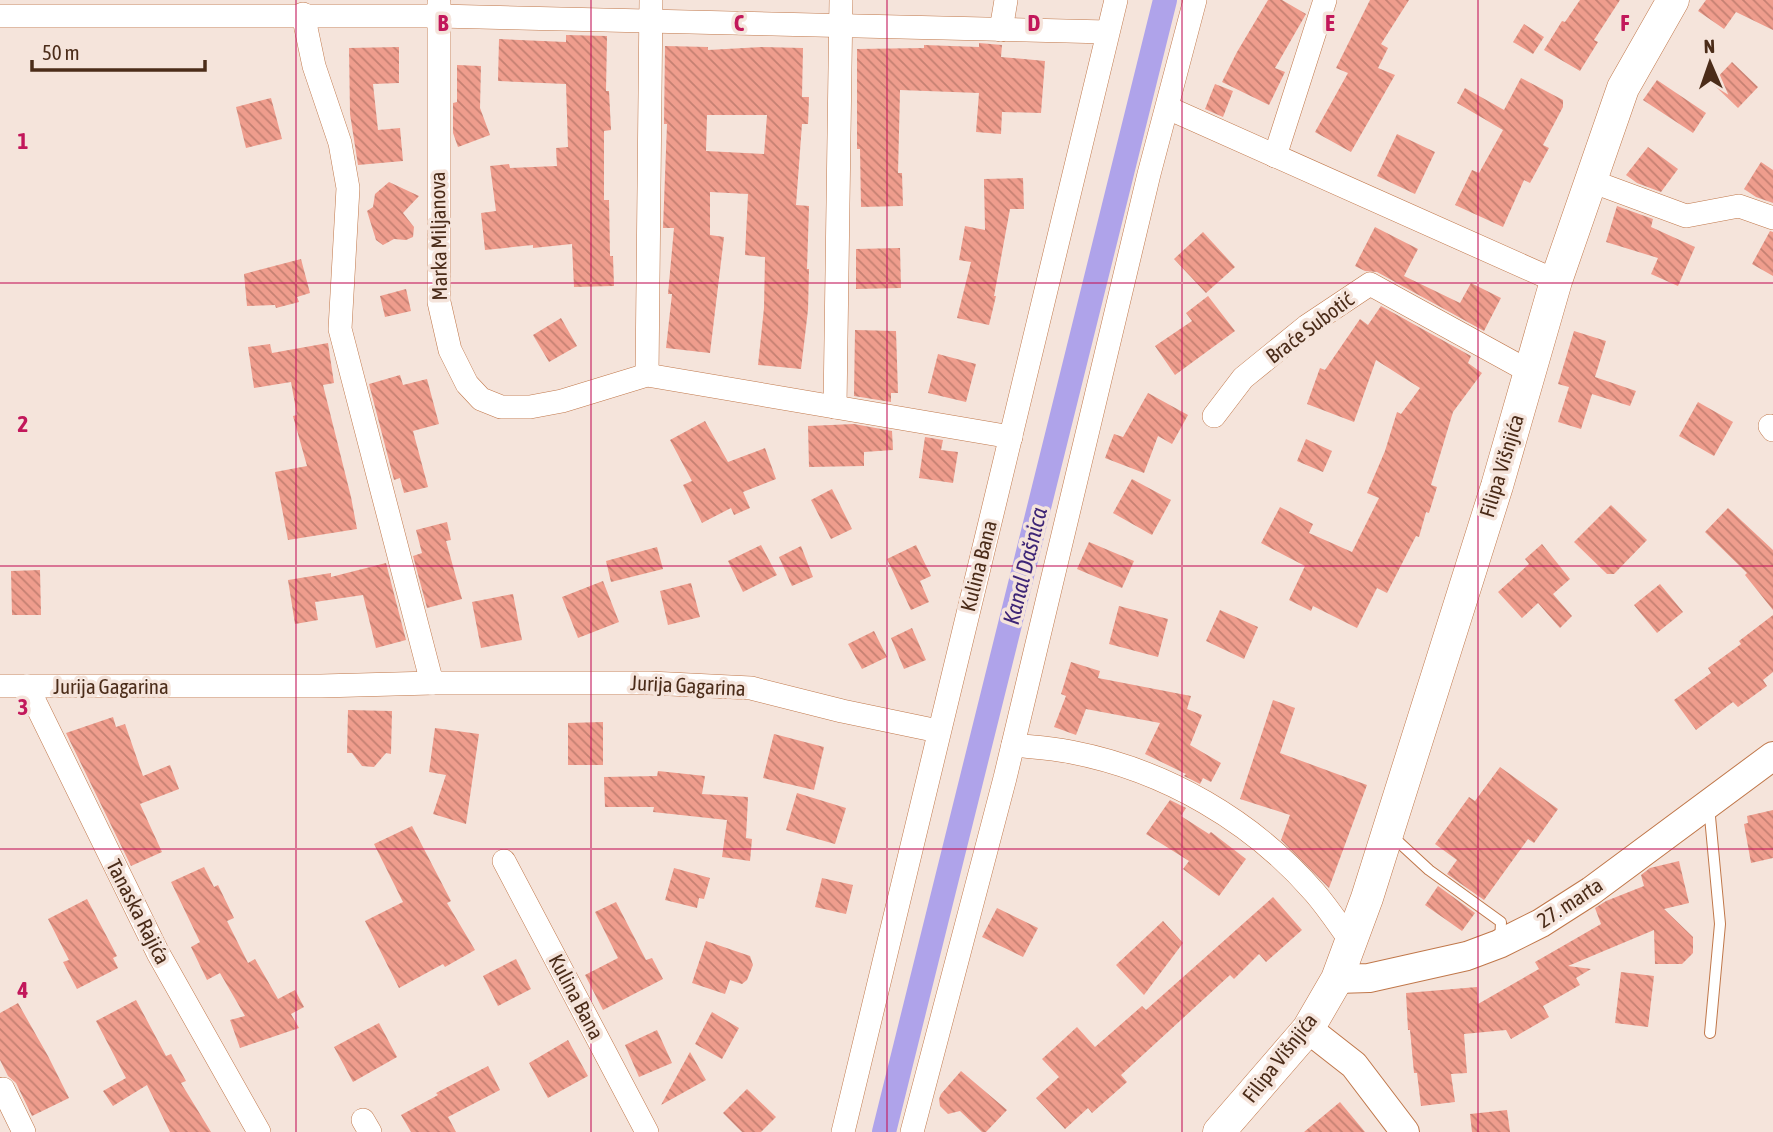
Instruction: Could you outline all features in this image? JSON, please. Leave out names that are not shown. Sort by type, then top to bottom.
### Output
[{"type":"main road","name":"Filipa Višnjića","points":[[1219,1132],[1308,1028],[1337,979],[1367,898],[1497,486],[1556,281],[1623,88],[1673,0]]},
{"type":"street","points":[[835,407],[841,0]]},
{"type":"street","points":[[1001,30],[1006,0]]},
{"type":"street","name":"Kulina Bana","points":[[843,1132],[1116,0]]},
{"type":"street","points":[[912,1132],[1013,745],[1149,174],[1195,0]]},
{"type":"street","points":[[1275,156],[1325,0]]},
{"type":"street","points":[[0,16],[149,7],[303,14],[439,8],[651,10],[840,26],[1107,32]]},
{"type":"street","name":"Marka Miljanova","points":[[439,8],[439,302],[450,350],[467,384],[481,399],[501,407],[530,407],[562,401],[647,375],[1011,437]]},
{"type":"street","points":[[647,375],[651,10]]},
{"type":"street","points":[[303,14],[314,66],[340,143],[348,188],[340,329],[432,683]]},
{"type":"street","points":[[1168,108],[1556,281]]},
{"type":"street","points":[[1591,181],[1686,216],[1739,206],[1773,218]]},
{"type":"street","name":"Braće Subotić","points":[[1214,416],[1243,379],[1307,327],[1370,284],[1530,372]]},
{"type":"street","name":"Jurija Gagarina","points":[[0,686],[650,682],[751,688],[938,731]]},
{"type":"street","name":"Tanaska Rajića","points":[[27,686],[158,953],[259,1132]]},
{"type":"street","points":[[1013,745],[1070,751],[1126,766],[1180,788],[1210,805],[1276,852],[1316,894],[1350,940]]},
{"type":"street","name":"27. marta","points":[[1337,979],[1369,978],[1403,972],[1467,956],[1541,923],[1591,891],[1773,756]]},
{"type":"street","name":"Kulina Bana","points":[[505,861],[647,1132]]},
{"type":"street","points":[[1308,1028],[1354,1065],[1405,1132]]},
{"type":"street","points":[[3,1090],[24,1132]]},
{"type":"lane","points":[[1709,804],[1720,923],[1710,1033]]},
{"type":"lane","points":[[1388,832],[1429,870],[1501,922],[1499,944]]},
{"type":"building","points":[[1268,0],[1282,0],[1306,14],[1275,68],[1285,72],[1269,105],[1222,82]]},
{"type":"building","points":[[1370,0],[1409,0],[1381,44],[1388,48],[1378,68],[1395,75],[1351,152],[1315,132],[1348,73],[1336,68]]},
{"type":"building","points":[[1580,0],[1620,0],[1594,40],[1598,42],[1580,71],[1544,50],[1562,21],[1565,22]]},
{"type":"building","points":[[1706,0],[1773,0],[1773,30],[1736,12],[1724,29],[1698,11]]},
{"type":"building","points":[[1524,24],[1544,37],[1533,54],[1513,42]]},
{"type":"building","points":[[566,35],[607,36],[606,91],[609,91],[611,130],[604,131],[604,200],[609,200],[610,256],[613,256],[614,286],[574,287],[572,244],[485,250],[481,213],[496,211],[490,166],[557,166],[556,148],[568,147],[566,84],[498,81],[499,39],[566,42]]},
{"type":"building","points":[[979,43],[1002,45],[1001,57],[1045,61],[1041,113],[1002,112],[1001,134],[976,132],[979,93],[900,90],[898,173],[902,173],[903,206],[861,207],[860,149],[857,149],[857,49],[924,48],[924,45],[979,47]]},
{"type":"building","points":[[665,46],[708,47],[708,50],[803,48],[802,97],[809,97],[808,124],[802,124],[796,205],[809,206],[809,269],[808,310],[801,369],[758,365],[764,308],[765,257],[745,255],[748,194],[710,192],[710,235],[724,237],[710,353],[666,348],[672,294],[668,294],[674,228],[663,228],[667,124],[664,124]],"holes":[[[707,115],[767,115],[764,154],[706,151]]]},
{"type":"building","points":[[399,47],[399,83],[373,84],[378,130],[400,128],[403,161],[358,165],[350,114],[349,48]]},
{"type":"building","points":[[1732,62],[1758,87],[1738,108],[1712,83]]},
{"type":"building","points":[[457,65],[481,66],[480,108],[490,135],[458,147],[453,133],[453,103],[457,102]]},
{"type":"building","points":[[1521,78],[1563,100],[1563,107],[1543,145],[1549,148],[1530,183],[1524,180],[1503,227],[1455,205],[1472,170],[1479,173],[1503,130],[1457,103],[1465,88],[1504,110]]},
{"type":"building","points":[[1657,80],[1706,113],[1693,133],[1643,100]]},
{"type":"building","points":[[1215,84],[1233,91],[1223,117],[1205,109]]},
{"type":"building","points":[[271,98],[282,139],[246,148],[236,107]]},
{"type":"building","points":[[1397,134],[1435,152],[1415,194],[1377,176]]},
{"type":"building","points":[[1648,147],[1678,169],[1661,192],[1637,183],[1626,175]]},
{"type":"building","points":[[1761,162],[1773,170],[1773,203],[1744,189]]},
{"type":"building","points":[[1023,178],[1024,209],[1010,209],[989,325],[957,318],[971,262],[959,260],[965,226],[985,230],[984,179]]},
{"type":"building","points":[[389,182],[419,196],[403,213],[414,227],[413,237],[406,240],[394,239],[383,245],[376,240],[367,211],[373,207],[375,194]]},
{"type":"building","points":[[1617,206],[1653,219],[1651,227],[1695,247],[1678,286],[1651,274],[1658,258],[1606,242]]},
{"type":"building","points":[[1375,227],[1418,249],[1404,276],[1460,303],[1471,283],[1501,298],[1484,331],[1377,272],[1365,271],[1355,266]]},
{"type":"building","points":[[1770,231],[1773,232],[1773,276],[1752,264]]},
{"type":"building","points":[[1203,232],[1235,267],[1206,293],[1174,259]]},
{"type":"building","points":[[900,248],[901,288],[856,289],[856,249]]},
{"type":"building","points":[[301,259],[310,293],[297,297],[299,302],[276,308],[275,305],[247,306],[244,274]]},
{"type":"building","points":[[406,289],[411,311],[385,317],[380,296]]},
{"type":"building","points":[[1208,296],[1235,331],[1175,375],[1155,346],[1192,321],[1186,313]]},
{"type":"building","points":[[1381,306],[1471,356],[1468,363],[1482,373],[1453,412],[1431,485],[1437,487],[1419,537],[1416,536],[1387,593],[1377,588],[1357,628],[1313,606],[1311,611],[1289,600],[1305,566],[1261,543],[1280,507],[1313,524],[1309,533],[1352,552],[1379,498],[1367,493],[1385,451],[1397,412],[1401,414],[1420,388],[1376,360],[1354,422],[1307,404],[1320,368],[1325,370],[1360,319],[1368,325]]},
{"type":"building","points":[[561,318],[577,346],[549,362],[533,335]]},
{"type":"building","points":[[855,330],[896,331],[898,393],[891,393],[891,402],[854,396]]},
{"type":"building","points":[[1574,331],[1606,341],[1595,377],[1636,391],[1630,406],[1592,394],[1581,429],[1558,422],[1569,387],[1558,384]]},
{"type":"building","points":[[328,343],[334,383],[323,385],[357,529],[288,540],[275,472],[307,466],[293,416],[297,415],[291,382],[254,388],[248,347],[270,344],[272,353]]},
{"type":"building","points":[[938,354],[976,364],[966,402],[928,393]]},
{"type":"building","points":[[400,375],[403,385],[427,379],[439,424],[413,431],[428,487],[404,493],[400,478],[394,480],[369,384]]},
{"type":"building","points":[[1148,393],[1188,415],[1172,444],[1158,436],[1144,473],[1105,458],[1114,434],[1123,437]]},
{"type":"building","points":[[1698,402],[1733,422],[1714,456],[1679,436]]},
{"type":"building","points":[[705,421],[728,462],[765,448],[776,479],[743,492],[750,508],[734,515],[731,508],[702,523],[683,485],[692,481],[670,440]]},
{"type":"building","points":[[854,424],[892,431],[893,450],[864,452],[864,466],[809,467],[808,426]]},
{"type":"building","points":[[925,437],[943,440],[941,450],[958,452],[953,483],[919,478]]},
{"type":"building","points":[[1306,439],[1332,451],[1323,472],[1297,461]]},
{"type":"building","points":[[1132,479],[1171,500],[1152,535],[1113,513]]},
{"type":"building","points":[[832,489],[852,529],[831,539],[811,500]]},
{"type":"building","points":[[1611,505],[1647,540],[1614,574],[1607,574],[1574,542]]},
{"type":"building","points":[[1728,508],[1773,550],[1773,610],[1745,575],[1747,573],[1705,532]]},
{"type":"building","points":[[447,522],[451,540],[446,541],[462,599],[427,608],[413,556],[422,553],[416,530]]},
{"type":"building","points":[[1089,542],[1134,561],[1122,588],[1077,569]]},
{"type":"building","points":[[1542,544],[1570,579],[1553,594],[1572,616],[1560,628],[1538,603],[1522,618],[1498,592],[1529,564],[1525,559]]},
{"type":"building","points":[[761,545],[777,575],[743,592],[728,561]]},
{"type":"building","points":[[916,545],[931,576],[920,581],[929,602],[911,610],[887,559]]},
{"type":"building","points":[[801,546],[813,577],[792,586],[779,557]]},
{"type":"building","points":[[657,547],[663,569],[611,582],[606,561]]},
{"type":"building","points":[[386,563],[406,640],[376,648],[363,595],[315,602],[318,620],[295,624],[288,580],[331,573],[331,577]]},
{"type":"building","points":[[40,570],[41,615],[12,615],[11,571]]},
{"type":"building","points":[[603,581],[619,622],[578,638],[562,597]]},
{"type":"building","points":[[691,583],[700,617],[668,625],[660,591]]},
{"type":"building","points":[[1660,584],[1683,612],[1657,633],[1634,605]]},
{"type":"building","points":[[513,594],[522,640],[481,648],[472,602]]},
{"type":"building","points":[[1119,606],[1168,619],[1158,657],[1109,644]]},
{"type":"building","points":[[1220,610],[1258,627],[1244,659],[1206,641]]},
{"type":"building","points":[[1773,615],[1773,672],[1763,680],[1767,686],[1738,707],[1733,702],[1696,730],[1674,700],[1711,673],[1708,668],[1741,644],[1739,641]]},
{"type":"building","points":[[912,628],[926,660],[904,669],[891,638]]},
{"type":"building","points":[[874,631],[887,657],[862,669],[848,644]]},
{"type":"building","points":[[1071,662],[1100,671],[1098,678],[1191,696],[1187,709],[1202,715],[1190,745],[1221,763],[1211,782],[1203,778],[1200,784],[1145,754],[1160,723],[1086,709],[1076,735],[1054,727],[1066,696],[1061,694]]},
{"type":"building","points":[[1273,700],[1295,708],[1280,753],[1367,785],[1329,888],[1281,840],[1290,815],[1240,799]]},
{"type":"building","points":[[348,710],[392,711],[391,754],[386,753],[374,767],[362,766],[352,753],[347,753]]},
{"type":"building","points":[[113,717],[116,727],[125,724],[143,776],[170,765],[179,789],[140,804],[162,852],[131,866],[66,733]]},
{"type":"building","points":[[603,722],[603,765],[568,765],[568,723]]},
{"type":"building","points":[[435,728],[479,734],[466,824],[433,814],[446,775],[429,772]]},
{"type":"building","points":[[774,734],[824,747],[814,790],[763,778]]},
{"type":"building","points":[[1500,767],[1558,809],[1534,843],[1528,839],[1484,900],[1447,874],[1457,860],[1435,844],[1469,797],[1475,801]]},
{"type":"building","points":[[658,771],[705,776],[702,794],[748,797],[746,838],[752,839],[750,861],[722,857],[727,820],[653,812],[654,807],[605,807],[604,777],[657,776]]},
{"type":"building","points":[[797,793],[846,808],[835,844],[786,830]]},
{"type":"building","points":[[1170,800],[1186,808],[1181,816],[1209,834],[1211,832],[1246,859],[1219,896],[1183,869],[1189,861],[1146,834]]},
{"type":"building","points":[[1773,810],[1773,858],[1751,863],[1744,824],[1748,823],[1747,816]]},
{"type":"building","points":[[412,826],[451,901],[447,903],[475,950],[399,988],[365,921],[403,902],[374,844]]},
{"type":"building","points":[[1679,861],[1689,903],[1664,909],[1693,937],[1693,953],[1682,964],[1655,964],[1654,930],[1568,966],[1591,969],[1576,978],[1580,985],[1543,1006],[1549,1017],[1511,1039],[1506,1030],[1464,1034],[1467,1073],[1451,1074],[1455,1102],[1421,1106],[1408,1030],[1406,993],[1477,987],[1478,1004],[1539,969],[1535,962],[1601,924],[1595,908],[1644,886],[1641,875],[1650,868]]},
{"type":"building","points":[[204,867],[214,887],[218,885],[234,918],[227,921],[248,963],[255,959],[278,999],[295,990],[304,1007],[291,1014],[299,1028],[240,1048],[230,1020],[245,1016],[220,973],[207,980],[191,947],[200,942],[171,882]]},
{"type":"building","points":[[674,868],[710,878],[704,899],[699,898],[697,908],[665,900]]},
{"type":"building","points":[[822,878],[853,885],[846,914],[815,907]]},
{"type":"building","points":[[1438,886],[1475,913],[1462,931],[1425,905]]},
{"type":"building","points":[[1273,897],[1302,930],[1266,962],[1259,954],[1234,979],[1230,975],[1121,1075],[1127,1082],[1092,1113],[1088,1108],[1065,1129],[1036,1098],[1059,1077],[1042,1059],[1077,1027],[1095,1047],[1142,1006],[1146,1010]]},
{"type":"building","points":[[87,899],[117,956],[113,958],[118,968],[77,989],[63,962],[69,960],[48,919]]},
{"type":"building","points":[[616,902],[646,960],[652,958],[663,979],[603,1010],[585,975],[618,958],[595,912]]},
{"type":"building","points":[[997,908],[1038,928],[1023,957],[982,937]]},
{"type":"building","points":[[1163,921],[1183,943],[1144,995],[1116,965]]},
{"type":"building","points":[[706,941],[750,956],[753,965],[747,980],[742,984],[730,980],[725,994],[692,983]]},
{"type":"building","points":[[516,959],[531,989],[498,1006],[483,976]]},
{"type":"building","points":[[1621,972],[1654,976],[1648,1027],[1615,1023]]},
{"type":"building","points":[[136,1000],[166,1056],[171,1054],[186,1081],[181,1083],[211,1132],[170,1132],[147,1085],[113,1106],[103,1091],[126,1078],[96,1021]]},
{"type":"building","points":[[18,1003],[69,1098],[32,1116],[16,1083],[8,1076],[0,1060],[0,1013]]},
{"type":"building","points":[[712,1012],[739,1028],[722,1059],[695,1044]]},
{"type":"building","points":[[379,1023],[397,1057],[353,1082],[334,1047]]},
{"type":"building","points":[[657,1030],[672,1063],[639,1077],[625,1045]]},
{"type":"building","points":[[568,1040],[588,1076],[548,1098],[529,1063]]},
{"type":"building","points":[[690,1052],[706,1080],[661,1105]]},
{"type":"building","points":[[488,1066],[500,1090],[448,1117],[456,1132],[411,1132],[401,1115]]},
{"type":"building","points":[[961,1071],[1007,1110],[986,1132],[982,1132],[960,1111],[948,1114],[940,1106],[941,1094]]},
{"type":"building","points":[[747,1089],[776,1117],[761,1132],[742,1132],[723,1113]]},
{"type":"building","points":[[1340,1102],[1365,1132],[1304,1132]]},
{"type":"building","points":[[1507,1110],[1510,1132],[1472,1132],[1470,1114]]},
{"type":"waterway","name":"Kanal Dašnica","points":[[884,1132],[1165,0]]}]
